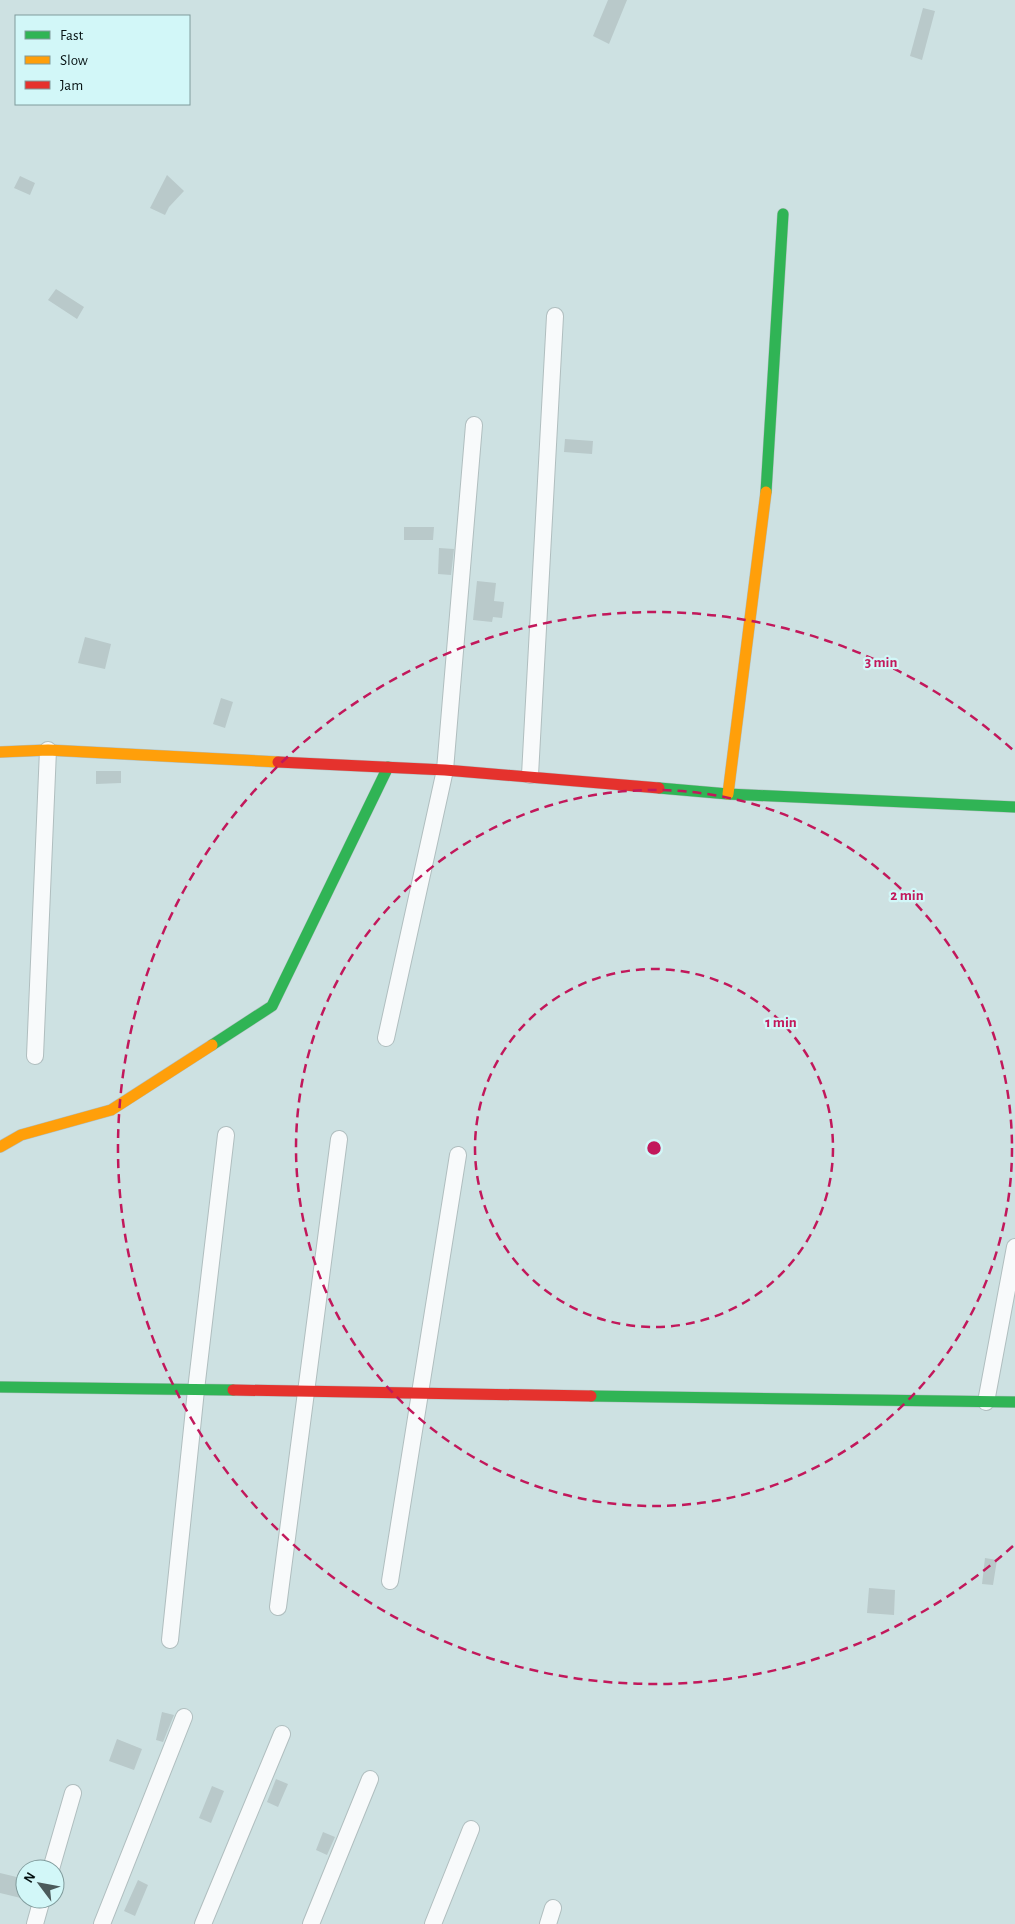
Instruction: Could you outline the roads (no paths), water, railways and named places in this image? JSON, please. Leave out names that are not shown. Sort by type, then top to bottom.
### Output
[{"type":"street","points":[[728,794],[765,508],[783,214]]},
{"type":"street","points":[[530,776],[555,316]]},
{"type":"street","points":[[386,1038],[445,770],[474,425]]},
{"type":"street","points":[[0,752],[48,750],[445,770],[728,794],[1015,808]]},
{"type":"street","points":[[35,1056],[48,750]]},
{"type":"street","points":[[0,1147],[21,1135],[111,1110],[272,1006],[388,767]]},
{"type":"street","points":[[170,1640],[196,1390],[226,1135]]},
{"type":"street","points":[[278,1607],[339,1139]]},
{"type":"street","points":[[390,1581],[418,1393],[458,1155]]},
{"type":"street","points":[[986,1402],[1015,1247]]},
{"type":"street","points":[[0,1387],[1015,1402]]},
{"type":"street","points":[[102,1924],[184,1717]]},
{"type":"street","points":[[203,1924],[282,1734]]},
{"type":"street","points":[[311,1924],[370,1778]]},
{"type":"street","points":[[54,1859],[73,1792]]},
{"type":"street","points":[[433,1924],[471,1828]]},
{"type":"street","points":[[548,1924],[553,1908]]},
{"type":"street","points":[[35,1924],[39,1909]]}]
